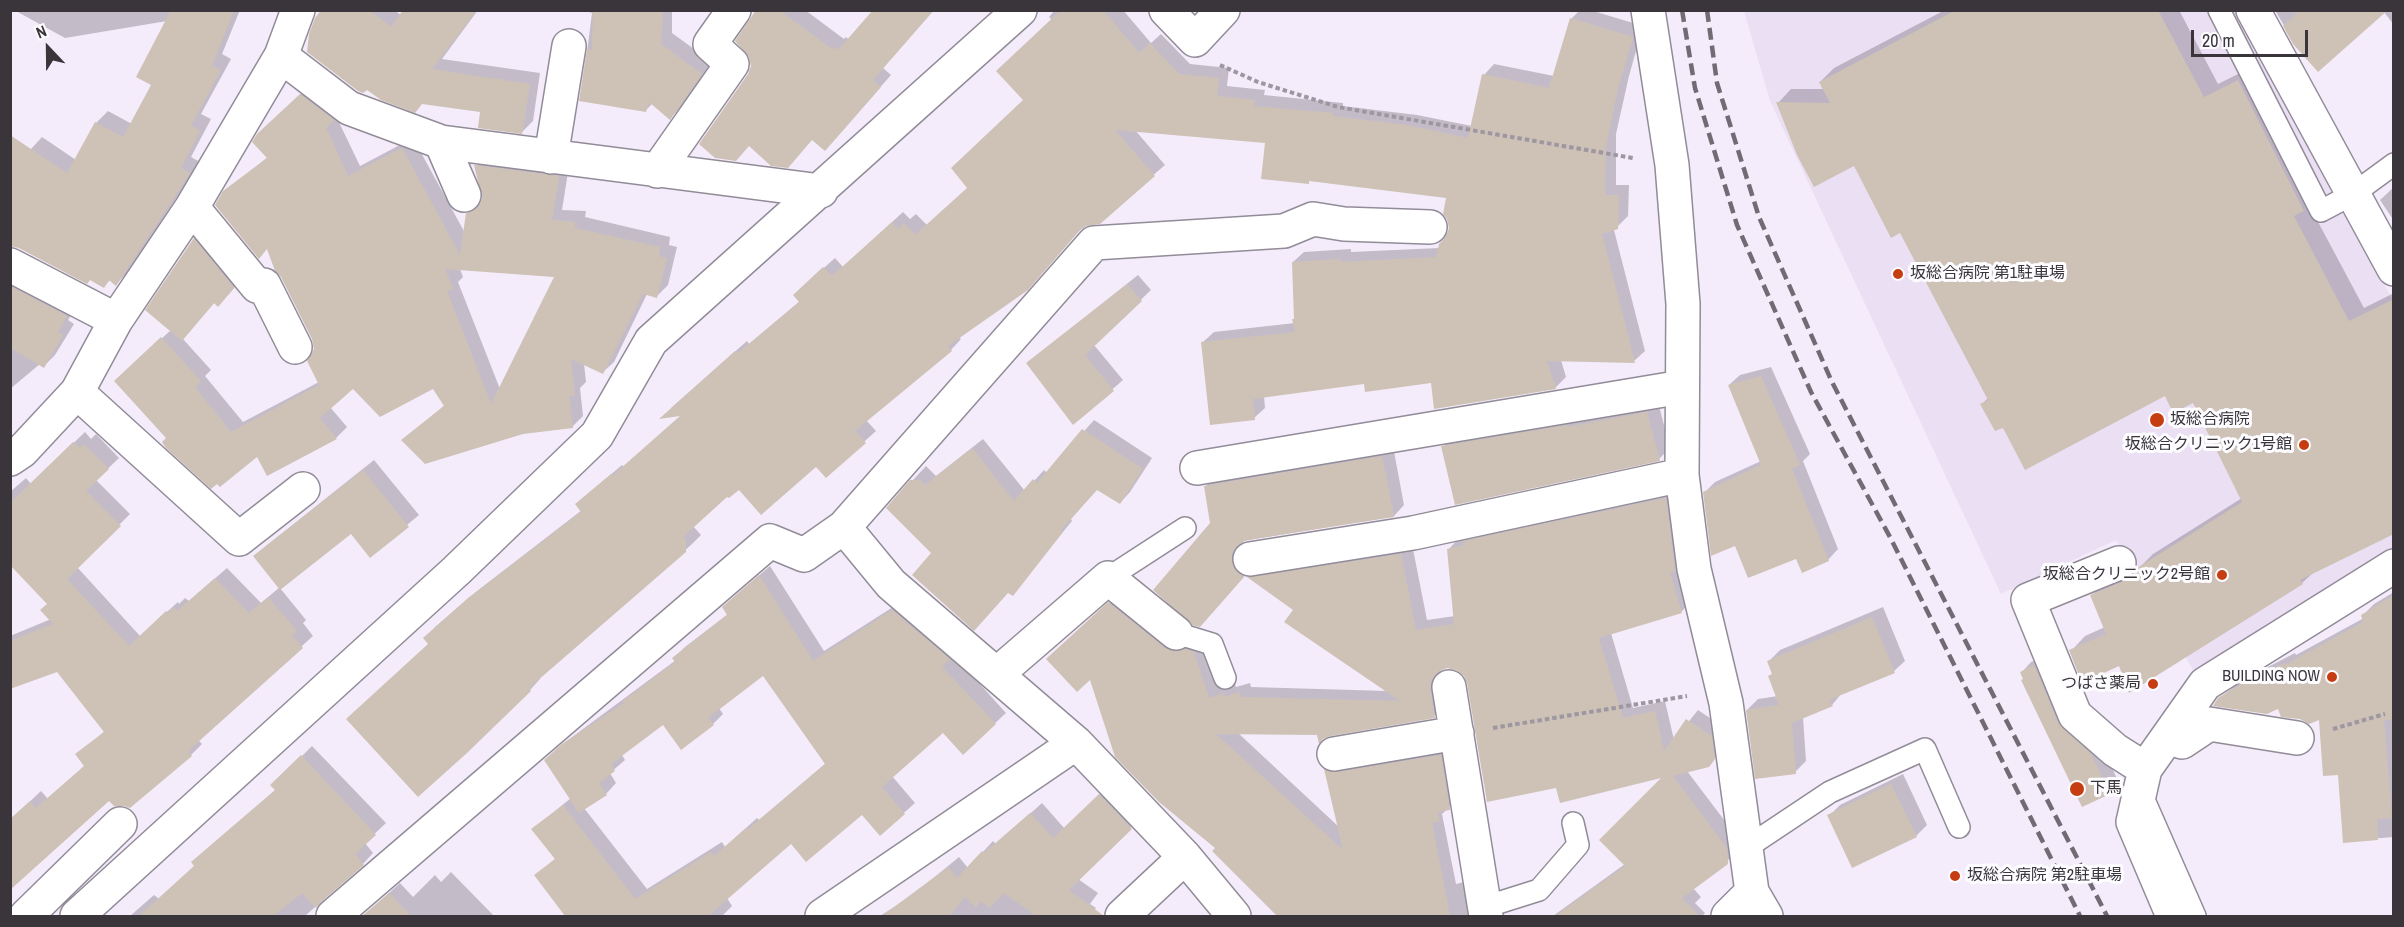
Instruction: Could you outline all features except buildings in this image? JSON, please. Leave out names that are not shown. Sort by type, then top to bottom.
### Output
[{"type":"street","points":[[10,459],[22,451],[77,392],[116,320],[192,207],[281,57],[298,10]]},
{"type":"street","points":[[657,171],[732,64],[710,44],[734,10]]},
{"type":"street","points":[[77,916],[456,571],[597,435],[651,341],[821,191],[1020,10]]},
{"type":"street","points":[[1166,10],[1195,40],[1223,10]]},
{"type":"street","points":[[1648,10],[1672,165],[1683,304],[1682,476],[1694,569],[1726,703],[1746,848],[1759,904],[1728,916]]},
{"type":"street","points":[[2253,10],[2394,269]]},
{"type":"street","points":[[551,157],[569,46]]},
{"type":"street","points":[[281,57],[349,108],[441,142],[821,191]]},
{"type":"street","points":[[441,142],[464,195]]},
{"type":"street","points":[[192,207],[257,286],[264,285],[295,347]]},
{"type":"street","points":[[333,916],[770,541],[804,555],[844,527],[1094,243],[1284,231],[1312,219],[1344,224],[1431,227]]},
{"type":"street","points":[[10,265],[116,320]]},
{"type":"street","points":[[1197,468],[1682,387]]},
{"type":"street","points":[[77,392],[239,539],[303,489]]},
{"type":"street","points":[[1250,559],[1413,533],[1682,476]]},
{"type":"street","points":[[844,527],[891,584],[1076,742],[1185,857],[1234,916]]},
{"type":"street","points":[[2119,563],[2028,600],[2075,715],[2115,750],[2143,781]]},
{"type":"street","points":[[2173,916],[2133,822],[2143,781],[2168,737],[2205,684],[2394,566]]},
{"type":"street","points":[[997,674],[1108,578],[1176,633]]},
{"type":"street","points":[[1449,687],[1485,912]]},
{"type":"street","points":[[2168,737],[2182,741],[2209,724],[2297,738]]},
{"type":"street","points":[[1334,754],[1457,733]]},
{"type":"street","points":[[822,916],[1076,742]]},
{"type":"street","points":[[26,916],[120,824]]},
{"type":"street","points":[[1122,916],[1185,857]]},
{"type":"lane","points":[[2219,10],[2321,212],[2357,201],[2394,164]]},
{"type":"lane","points":[[1108,578],[1185,528]]},
{"type":"lane","points":[[1176,633],[1212,644],[1225,678]]},
{"type":"lane","points":[[1746,848],[1830,792],[1925,749],[1959,827]]},
{"type":"lane","points":[[2143,781],[2195,916]]},
{"type":"lane","points":[[1485,912],[1539,890],[1578,845],[1573,823]]},
{"type":"path","points":[[1195,40],[1203,58],[1258,82],[1338,107],[1672,165]]},
{"type":"path","points":[[1457,733],[1693,696]]},
{"type":"path","points":[[2297,738],[2385,714]]},
{"type":"shaded area","name":"坂総合病院","points":[[1744,11],[2238,11],[2279,95],[2393,300],[2393,550],[2196,675],[2116,540],[2001,594],[1770,101]]},
{"type":"railway","points":[[1682,10],[1695,88],[1737,225],[1811,392],[1890,537],[2080,916]]},
{"type":"railway","points":[[1707,10],[1717,83],[1759,217],[1832,382],[2107,916]]},
{"type":"place","name":"坂総合病院 第1駐車場","points":[[1898,274]]},
{"type":"place","name":"坂総合病院","points":[[2157,420]]},
{"type":"place","name":"坂総合クリニック1号館","points":[[2304,445]]},
{"type":"place","name":"坂総合クリニック2号館","points":[[2222,575]]},
{"type":"place","name":"BUILDING NOW","points":[[2332,677]]},
{"type":"place","name":"つばさ薬局","points":[[2153,684]]},
{"type":"place","name":"下馬","points":[[2077,789]]},
{"type":"place","name":"坂総合病院 第2駐車場","points":[[1955,876]]}]
